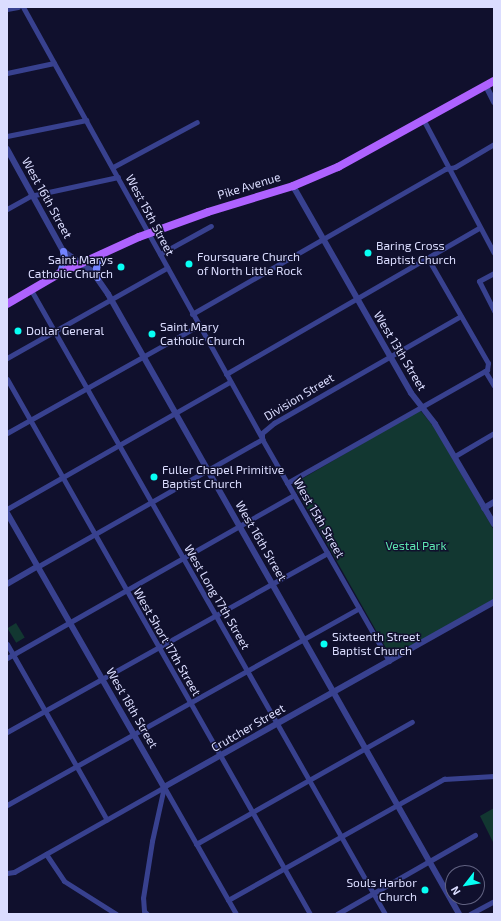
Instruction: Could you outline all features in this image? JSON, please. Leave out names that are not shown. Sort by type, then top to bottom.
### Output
[{"type":"main road","name":"Pike Avenue","points":[[7,304],[80,263],[149,233],[293,186],[338,168],[494,82]]},
{"type":"main road","points":[[60,273],[64,257],[63,251]]},
{"type":"main road","points":[[97,277],[96,268],[102,253]]},
{"type":"street","points":[[7,9],[18,7]]},
{"type":"street","name":"West 15th Street","points":[[23,7],[113,167],[198,326],[389,661]]},
{"type":"street","points":[[7,73],[54,63]]},
{"type":"street","points":[[486,86],[494,102]]},
{"type":"street","points":[[7,136],[86,120]]},
{"type":"street","points":[[424,121],[494,253]]},
{"type":"street","points":[[113,167],[197,122]]},
{"type":"street","points":[[192,314],[322,238],[494,144]]},
{"type":"street","name":"West 16th Street","points":[[7,149],[63,251],[97,277],[111,300],[460,914]]},
{"type":"street","points":[[7,209],[32,196],[118,177]]},
{"type":"street","name":"West 13th Street","points":[[293,186],[390,356],[454,456],[494,524]]},
{"type":"street","points":[[160,254],[210,226]]},
{"type":"street","points":[[226,374],[427,257],[480,228]]},
{"type":"street","points":[[287,483],[485,371],[488,363],[427,257]]},
{"type":"street","points":[[7,358],[167,268]]},
{"type":"street","points":[[494,273],[479,281],[494,311]]},
{"type":"street","name":"West Long 17th Street","points":[[31,290],[385,914]]},
{"type":"street","name":"Division Street","points":[[7,584],[262,439],[262,433],[274,423],[461,316]]},
{"type":"street","points":[[7,433],[198,326]]},
{"type":"street","points":[[485,371],[494,386]]},
{"type":"street","name":"West Short 17th Street","points":[[7,379],[310,914]]},
{"type":"street","points":[[7,509],[230,382]]},
{"type":"street","points":[[454,456],[494,433]]},
{"type":"street","points":[[7,658],[294,495]]},
{"type":"street","points":[[484,508],[494,502]]},
{"type":"street","name":"West 18th Street","points":[[7,513],[37,567],[71,622],[236,914]]},
{"type":"street","points":[[7,732],[272,582],[327,553]]},
{"type":"street","name":"Crutcher Street","points":[[7,873],[14,872],[494,602]]},
{"type":"street","points":[[7,805],[359,608]]},
{"type":"street","points":[[7,644],[107,820]]},
{"type":"street","points":[[196,844],[412,722]]},
{"type":"street","points":[[228,900],[444,779],[494,776]]},
{"type":"street","points":[[137,914],[145,912],[151,847],[164,787]]},
{"type":"street","points":[[337,914],[475,835]]},
{"type":"street","points":[[46,854],[64,881],[116,914]]},
{"type":"street","points":[[470,914],[494,901]]},
{"type":"green space","name":"Vestal Park","points":[[420,410],[434,427],[494,530],[494,599],[391,657],[293,484]]},
{"type":"green space","points":[[16,623],[25,638],[16,643],[7,628]]},
{"type":"green space","points":[[494,808],[494,844],[480,816]]},
{"type":"place","name":"Baring Cross Baptist Church","points":[[368,253]]},
{"type":"place","name":"Foursquare Church of North Little Rock","points":[[189,264]]},
{"type":"place","name":"Saint Marys Catholic Church","points":[[121,267]]},
{"type":"place","name":"Dollar General","points":[[18,331]]},
{"type":"place","name":"Saint Mary Catholic Church","points":[[152,334]]},
{"type":"place","name":"Fuller Chapel Primitive Baptist Church","points":[[154,477]]},
{"type":"place","name":"Sixteenth Street Baptist Church","points":[[324,644]]},
{"type":"place","name":"Souls Harbor Church","points":[[425,890]]}]
